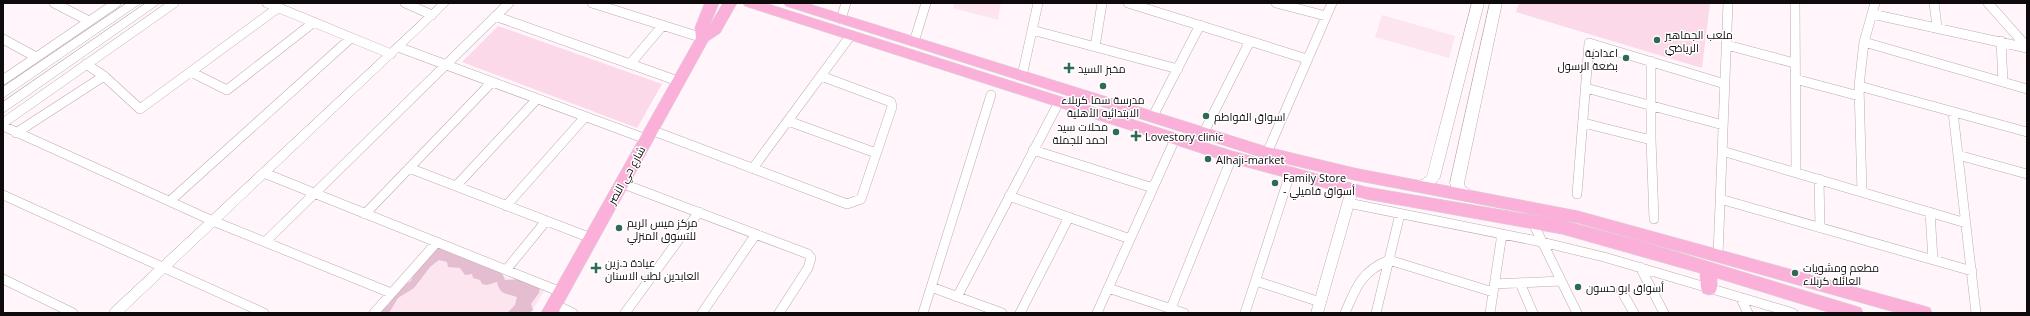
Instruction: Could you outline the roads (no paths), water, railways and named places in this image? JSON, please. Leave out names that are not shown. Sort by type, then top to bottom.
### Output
[{"type":"main road","points":[[3,94],[135,3]]},
{"type":"main road","points":[[3,108],[154,3]]},
{"type":"main road","points":[[712,3],[702,28],[703,38],[715,30],[730,3]]},
{"type":"main road","points":[[750,3],[785,6],[843,7],[914,42],[1267,153],[1347,172],[1570,215],[1924,313]]},
{"type":"main road","points":[[1416,186],[1426,185],[1431,182],[1478,3]]},
{"type":"main road","points":[[1467,195],[1459,190],[1457,183],[1496,3]]},
{"type":"main road","points":[[785,6],[851,35],[1175,139],[1290,174],[1350,196],[1532,221],[1562,227],[1708,268],[1855,313]]},
{"type":"main road","name":"شارع حي النصر","points":[[554,303],[703,38]]},
{"type":"main road","points":[[1441,148],[1450,156],[1463,156]]},
{"type":"main road","points":[[1708,268],[1709,288]]},
{"type":"street","points":[[54,3],[89,21]]},
{"type":"street","points":[[3,80],[116,3]]},
{"type":"street","points":[[3,123],[174,3]]},
{"type":"street","points":[[267,3],[351,38],[445,65],[585,117],[753,168],[847,204],[854,203],[861,200],[892,107],[891,102],[887,99],[821,76]]},
{"type":"street","points":[[405,3],[432,15]]},
{"type":"street","points":[[115,313],[445,3]]},
{"type":"street","points":[[265,242],[508,3]]},
{"type":"street","points":[[592,3],[703,38]]},
{"type":"street","points":[[914,42],[926,3]]},
{"type":"street","points":[[1022,76],[1038,3]]},
{"type":"street","points":[[1095,47],[1102,3]]},
{"type":"street","points":[[1128,3],[1149,6],[1200,26],[1307,59]]},
{"type":"street","points":[[1276,3],[1326,16]]},
{"type":"street","points":[[1267,153],[1332,3]]},
{"type":"street","points":[[1718,255],[1728,3]]},
{"type":"street","points":[[1795,3],[1794,63],[1796,172]]},
{"type":"street","points":[[1862,192],[1859,86],[1864,42],[1875,3]]},
{"type":"street","points":[[1934,3],[1937,27]]},
{"type":"street","points":[[1987,3],[2027,47]]},
{"type":"street","points":[[86,64],[104,76],[140,109],[279,7]]},
{"type":"street","points":[[1872,14],[2027,47]]},
{"type":"street","points":[[495,16],[678,81]]},
{"type":"street","points":[[190,72],[227,90],[314,22]]},
{"type":"street","points":[[630,64],[663,25]]},
{"type":"street","points":[[1153,116],[1200,26]]},
{"type":"street","points":[[1032,30],[1178,69]]},
{"type":"street","points":[[753,168],[851,35]]},
{"type":"street","points":[[170,201],[351,38]]},
{"type":"street","points":[[3,39],[36,57]]},
{"type":"street","points":[[1204,132],[1250,41]]},
{"type":"street","points":[[2001,41],[2003,82]]},
{"type":"street","points":[[1864,42],[2027,89]]},
{"type":"street","points":[[1577,194],[1584,123],[1588,43],[1725,84]]},
{"type":"street","points":[[1727,46],[1794,63]]},
{"type":"street","points":[[1650,61],[1654,219]]},
{"type":"street","points":[[16,133],[104,76]]},
{"type":"street","points":[[1795,79],[1859,96]]},
{"type":"street","points":[[365,214],[492,82]]},
{"type":"street","points":[[1859,86],[2027,132]]},
{"type":"street","points":[[1586,88],[1724,125]]},
{"type":"street","points":[[923,313],[991,95]]},
{"type":"street","points":[[456,186],[537,99]]},
{"type":"street","points":[[957,297],[1059,102]]},
{"type":"street","points":[[1953,112],[1976,313]]},
{"type":"street","points":[[506,206],[585,117]]},
{"type":"street","points":[[788,121],[876,153]]},
{"type":"street","points":[[1584,123],[1651,140]]},
{"type":"street","points":[[3,126],[213,221],[392,293]]},
{"type":"street","points":[[1097,313],[1175,139]]},
{"type":"street","points":[[1033,150],[1153,188]]},
{"type":"street","points":[[1722,151],[1966,223]]},
{"type":"street","points":[[1958,155],[2027,174]]},
{"type":"street","points":[[1171,308],[1232,157]]},
{"type":"street","points":[[409,168],[590,238]]},
{"type":"street","points":[[264,173],[506,270],[554,303],[573,313]]},
{"type":"street","points":[[1245,313],[1290,174]]},
{"type":"street","points":[[1818,179],[1820,228]]},
{"type":"street","points":[[621,183],[803,251],[810,258],[808,268],[779,313]]},
{"type":"street","points":[[3,195],[264,313]]},
{"type":"street","points":[[1009,196],[1130,239]]},
{"type":"street","points":[[1256,281],[1319,308],[1350,196],[1400,214],[1542,242],[1640,267],[1793,313]]},
{"type":"street","points":[[1720,199],[1972,271]]},
{"type":"street","points":[[625,313],[699,212]]},
{"type":"street","points":[[1930,212],[1933,260]]},
{"type":"street","points":[[1377,313],[1400,214]]},
{"type":"street","points":[[1020,313],[1069,217]]},
{"type":"street","points":[[506,270],[546,221]]},
{"type":"street","points":[[1532,221],[1577,313]]},
{"type":"street","points":[[702,313],[756,234]]},
{"type":"street","points":[[1490,313],[1502,234]]},
{"type":"street","points":[[374,313],[437,242]]},
{"type":"street","points":[[1345,313],[1358,283],[1367,272],[1377,265],[1389,260],[1493,288],[1520,283],[1561,281]]},
{"type":"street","points":[[1640,267],[1664,313]]},
{"type":"street","points":[[3,279],[73,313]]},
{"type":"street","points":[[1520,283],[1533,313]]},
{"type":"street","points":[[931,287],[1002,313]]},
{"type":"street","points":[[1108,288],[1184,313]]},
{"type":"street","points":[[1621,290],[1634,313]]},
{"type":"street","points":[[1740,298],[1748,313]]},
{"type":"place","name":"ملعب الجماهير الرياضي","points":[[1657,40]]},
{"type":"place","name":"اعدادية بضعة الرسول","points":[[1626,58]]},
{"type":"place","name":"مخبز السيد","points":[[1069,68]]},
{"type":"place","name":"مدرسة سما كربلاء الابتدائيه الأهلية","points":[[1103,86]]},
{"type":"place","name":"اسواق الفواطم","points":[[1206,116]]},
{"type":"place","name":"محلات سيد احمد للجملة","points":[[1116,132]]},
{"type":"place","name":"Lovestory clinic","points":[[1136,136]]},
{"type":"place","name":"Alhaji-market","points":[[1208,159]]},
{"type":"place","name":"Family Store - أسواق فاميلي","points":[[1275,183]]},
{"type":"place","name":"مركز ميس الريم للتسوق المنزلي","points":[[619,228]]},
{"type":"place","name":"عيادة د.زين العابدين لطب الاسنان","points":[[596,268]]},
{"type":"place","name":"مطعم ومشويات العائلة كربلاء","points":[[1795,273]]},
{"type":"place","name":"أسواق ابو حسون","points":[[1578,287]]}]
